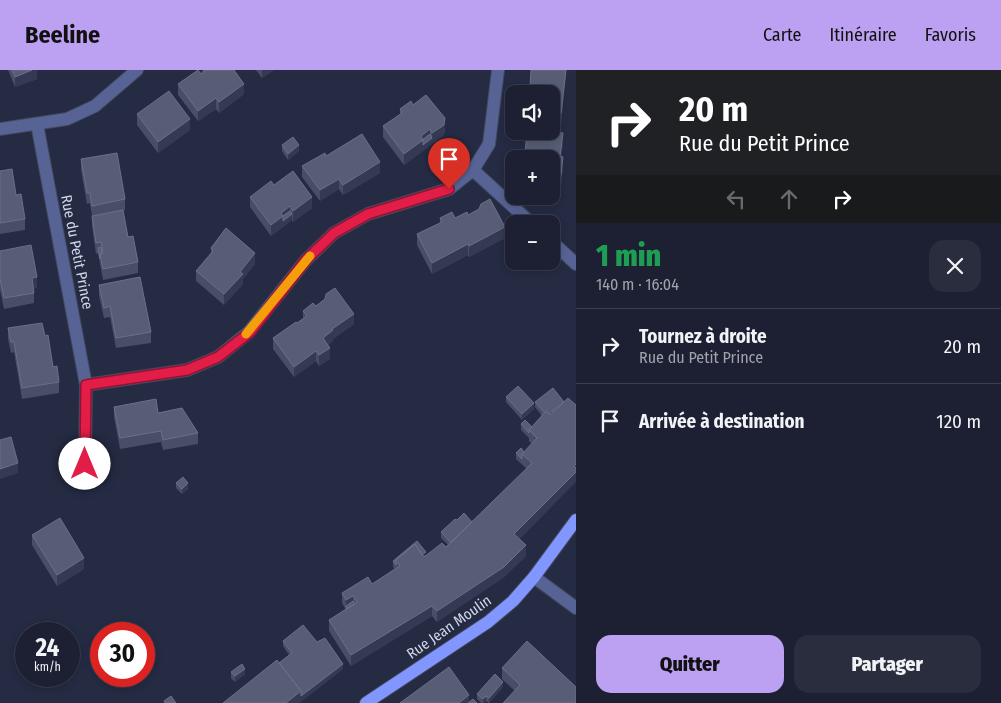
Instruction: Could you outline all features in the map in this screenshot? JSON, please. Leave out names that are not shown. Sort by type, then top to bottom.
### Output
[{"type":"main road","name":"Rue Jean Moulin","points":[[366,703],[488,622],[513,601],[534,577],[576,520]]},
{"type":"street","points":[[0,129],[67,119],[95,106],[137,70]]},
{"type":"street","points":[[86,385],[187,370],[218,357],[250,332],[306,260],[334,233],[368,214],[449,189],[474,170],[489,144],[498,70]]},
{"type":"street","name":"Rue du Petit Prince","points":[[37,124],[86,385],[85,464]]},
{"type":"street","points":[[474,170],[522,215]]},
{"type":"street","points":[[560,249],[576,264]]},
{"type":"street","points":[[534,577],[576,608]]},
{"type":"building","points":[[12,70],[32,70],[15,77]]},
{"type":"building","points":[[198,70],[201,74],[204,70],[234,70],[244,84],[219,102],[216,98],[198,111],[178,84]]},
{"type":"building","points":[[531,70],[566,70],[561,114],[560,85],[530,85]]},
{"type":"building","points":[[169,91],[190,119],[158,142],[137,114]]},
{"type":"building","points":[[426,95],[445,118],[444,125],[432,133],[430,129],[421,136],[423,140],[404,154],[383,126],[402,113],[400,109],[411,101],[413,105]]},
{"type":"building","points":[[560,133],[563,133],[560,156],[560,150],[525,150],[526,140],[560,140]]},
{"type":"building","points":[[362,134],[380,162],[343,185],[339,179],[320,190],[302,166],[325,153],[326,156]]},
{"type":"building","points":[[430,134],[432,138],[423,145],[423,140],[421,141]]},
{"type":"building","points":[[293,137],[299,145],[288,154],[282,145]]},
{"type":"building","points":[[117,153],[125,199],[92,206],[90,193],[87,193],[81,159]]},
{"type":"building","points":[[560,156],[563,157],[560,183]]},
{"type":"building","points":[[12,169],[16,195],[21,194],[25,219],[0,223],[0,171]]},
{"type":"building","points":[[293,171],[312,197],[293,211],[290,206],[281,213],[283,216],[271,225],[250,197],[271,181],[274,185]]},
{"type":"building","points":[[490,199],[505,227],[432,263],[417,234],[442,222],[440,218],[452,212],[455,218],[467,212],[468,215],[479,209],[481,204]]},
{"type":"building","points":[[123,210],[128,237],[133,236],[138,262],[103,269],[100,254],[103,253],[101,242],[96,243],[92,216]]},
{"type":"building","points":[[290,211],[292,214],[283,221],[283,216]]},
{"type":"building","points":[[226,228],[255,253],[240,272],[243,274],[224,294],[196,271],[213,251],[211,248]]},
{"type":"building","points":[[31,245],[37,277],[32,278],[34,293],[4,298],[0,279],[0,251]]},
{"type":"building","points":[[101,247],[102,253],[100,254],[100,259],[98,248]]},
{"type":"building","points":[[140,277],[151,332],[116,338],[110,306],[104,308],[99,285]]},
{"type":"building","points":[[335,288],[354,314],[332,329],[323,338],[330,348],[319,355],[316,351],[294,367],[273,338],[307,316],[303,311],[313,303],[316,306],[325,299],[326,294]]},
{"type":"building","points":[[42,323],[45,336],[48,335],[53,367],[57,366],[59,382],[22,388],[14,342],[11,342],[8,328]]},
{"type":"building","points":[[518,386],[534,403],[522,414],[506,397]]},
{"type":"building","points":[[553,388],[564,402],[549,414],[546,411],[545,413],[535,402]]},
{"type":"building","points":[[568,398],[576,405],[576,464],[574,466],[576,472],[514,534],[526,545],[504,567],[437,611],[432,606],[351,655],[329,620],[357,602],[353,596],[346,600],[342,593],[368,577],[372,584],[400,566],[396,560],[415,544],[424,557],[442,543],[446,547],[532,463],[522,454],[537,438],[529,430],[546,411],[550,415]]},
{"type":"building","points":[[156,399],[158,413],[182,408],[198,433],[163,440],[161,431],[120,438],[114,407]]},
{"type":"building","points":[[525,420],[532,427],[529,433],[521,424]]},
{"type":"building","points":[[11,437],[18,463],[0,469],[0,440]]},
{"type":"building","points":[[521,448],[524,452],[522,459],[516,453]]},
{"type":"building","points":[[183,477],[188,483],[182,489],[176,483]]},
{"type":"building","points":[[464,513],[472,522],[451,543],[441,532]]},
{"type":"building","points":[[60,518],[84,558],[57,575],[32,535]]},
{"type":"building","points":[[417,541],[426,552],[422,555],[415,544],[396,560],[396,565],[393,561]]},
{"type":"building","points":[[353,601],[355,604],[347,609],[346,606]]},
{"type":"building","points":[[303,625],[317,642],[325,638],[343,664],[301,696],[301,691],[279,663],[292,653],[283,641]]},
{"type":"building","points":[[527,641],[576,687],[576,703],[503,703],[520,685],[502,668]]},
{"type":"building","points":[[277,660],[301,691],[286,703],[223,703]]},
{"type":"building","points":[[242,664],[245,669],[235,676],[231,672]]},
{"type":"building","points":[[449,667],[469,695],[459,703],[400,703]]},
{"type":"building","points":[[495,674],[503,682],[489,698],[486,696],[483,699],[477,694]]},
{"type":"building","points":[[171,696],[176,703],[165,703],[164,701]]},
{"type":"building","points":[[473,699],[477,703],[468,703]]},
{"type":"slow traffic","points":[[246,334],[250,332],[310,256]]},
{"type":"route","points":[[85,464],[86,385],[187,370],[218,357],[250,332],[306,260],[334,233],[368,214],[449,189]]}]
